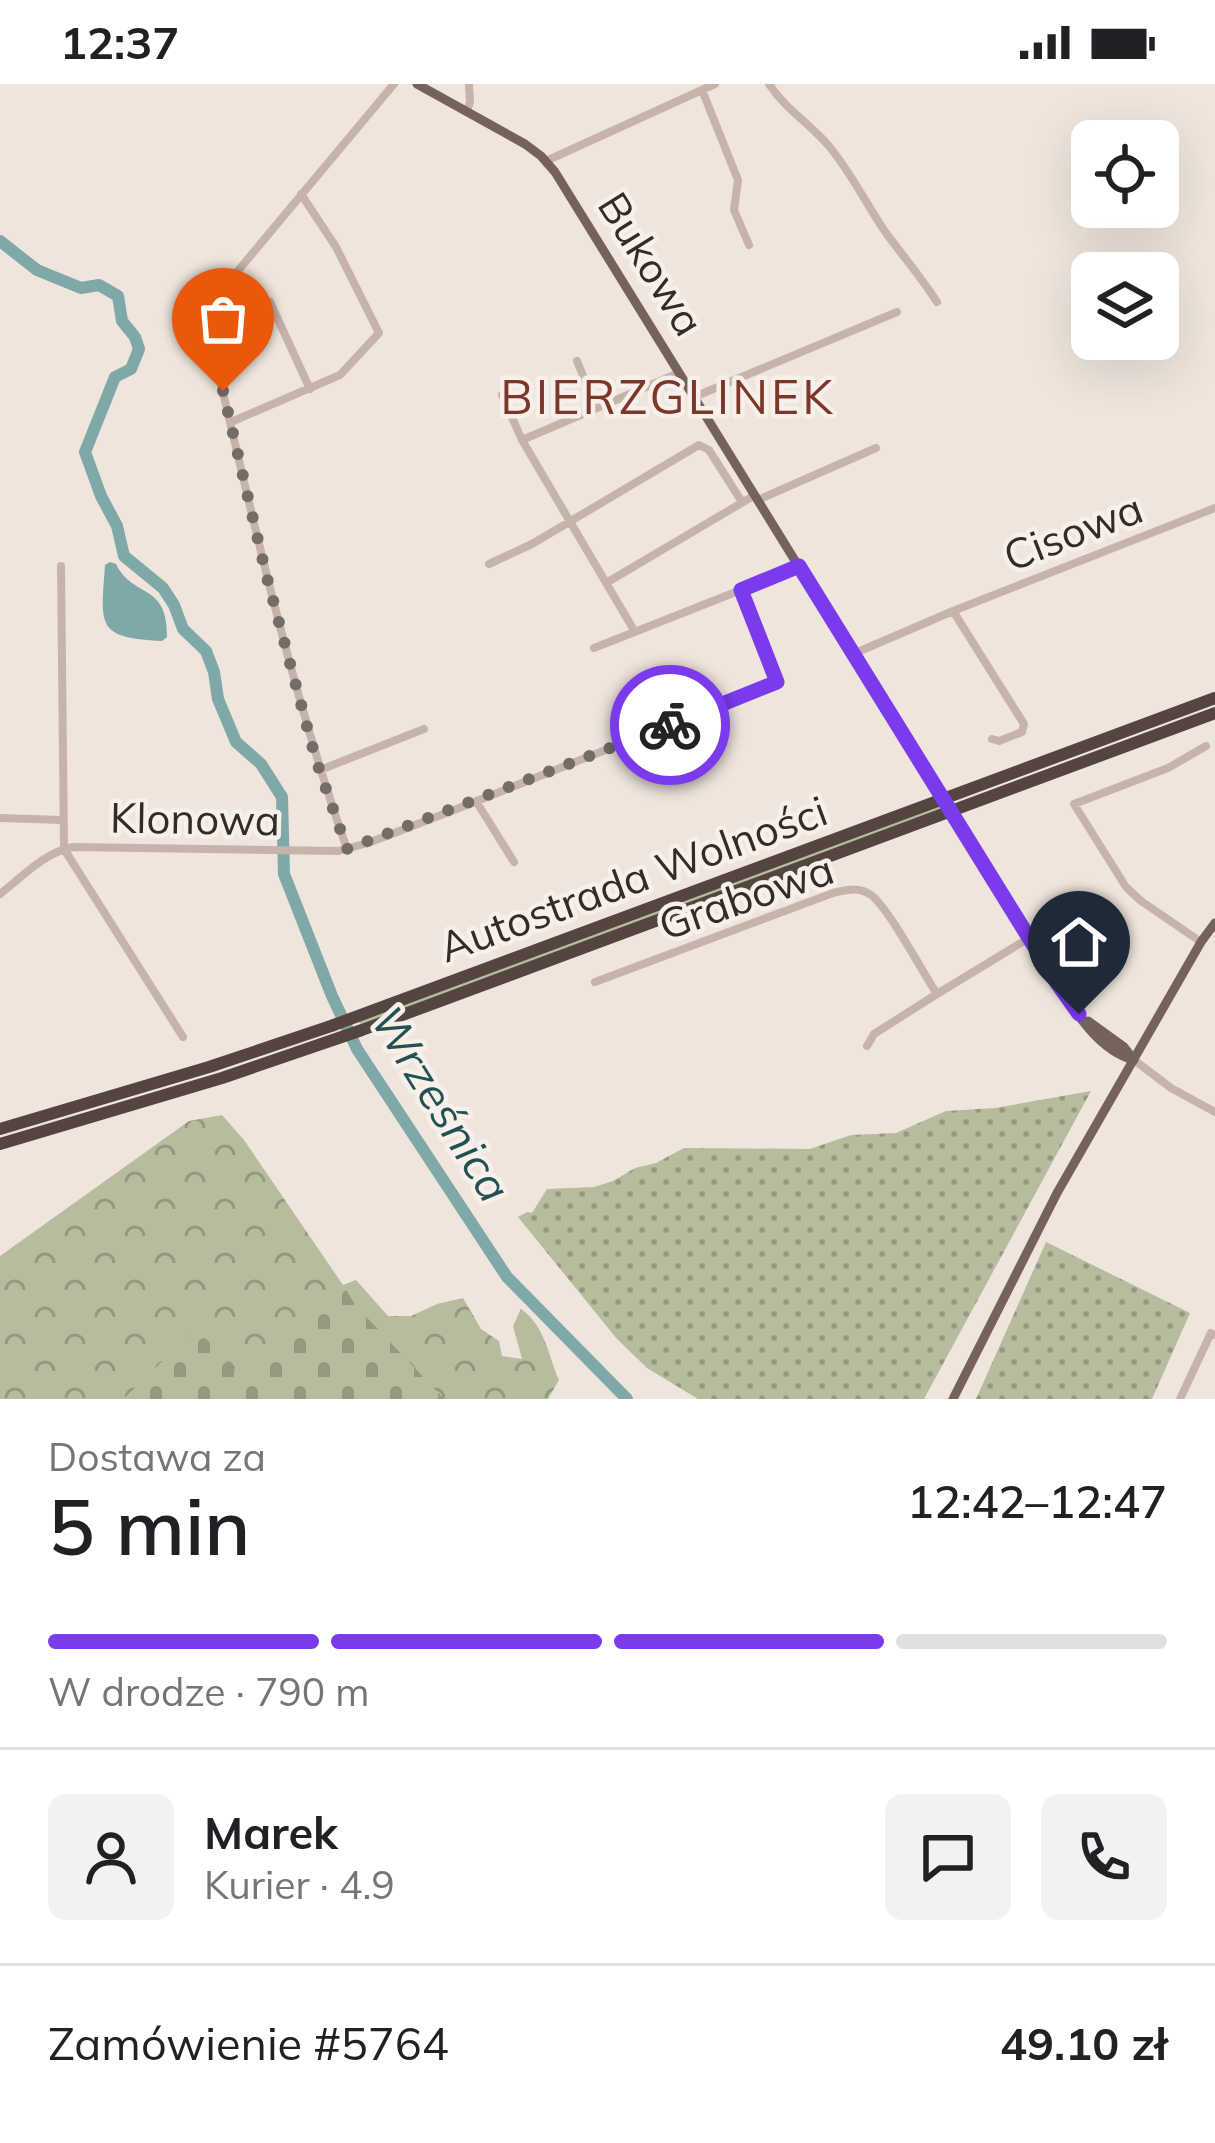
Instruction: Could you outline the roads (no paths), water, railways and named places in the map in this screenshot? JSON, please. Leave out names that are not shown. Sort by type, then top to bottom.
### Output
[{"type":"highway","name":"Autostrada Wolności","points":[[0,1144],[117,1111],[333,1033],[1215,698]]},
{"type":"highway","name":"Autostrada Wolności","points":[[359,1023],[1215,713]]},
{"type":"highway","name":"Autostrada Wolności","points":[[0,1129],[333,1033]]},
{"type":"main road","name":"Bukowa","points":[[417,84],[547,161],[1029,938]]},
{"type":"main road","points":[[953,1399],[1057,1193],[1215,923]]},
{"type":"main road","points":[[1029,938],[1079,1014],[1118,1056],[1133,1060]]},
{"type":"street","points":[[347,849],[266,574],[206,309],[394,84]]},
{"type":"street","points":[[466,111],[469,84]]},
{"type":"street","points":[[547,161],[715,84]]},
{"type":"street","points":[[769,84],[782,104],[828,146],[937,302]]},
{"type":"street","points":[[702,90],[738,180],[734,210],[749,245]]},
{"type":"street","points":[[231,422],[340,375],[379,333],[336,247],[301,194]]},
{"type":"street","points":[[270,302],[310,389]]},
{"type":"street","points":[[694,397],[897,312]]},
{"type":"street","points":[[577,362],[596,408]]},
{"type":"street","points":[[522,440],[679,373]]},
{"type":"street","points":[[502,395],[522,440],[635,632]]},
{"type":"street","points":[[490,565],[699,445],[709,450],[742,502]]},
{"type":"street","points":[[606,583],[742,502],[876,448]]},
{"type":"street","name":"Cisowa","points":[[853,654],[1215,508]]},
{"type":"street","points":[[61,566],[64,849],[183,1037]]},
{"type":"street","points":[[594,648],[799,566]]},
{"type":"street","name":"Klonowa","points":[[0,894],[64,849],[347,849],[777,682],[741,590]]},
{"type":"street","points":[[953,611],[1024,724],[1022,732],[992,739]]},
{"type":"street","points":[[320,770],[424,729]]},
{"type":"street","points":[[1201,942],[1126,887],[1074,804],[1168,768],[1206,746]]},
{"type":"street","points":[[476,801],[514,862]]},
{"type":"street","points":[[0,818],[62,820]]},
{"type":"street","name":"Grabowa","points":[[595,982],[832,893],[855,889],[869,893],[881,906],[937,994]]},
{"type":"street","points":[[868,1046],[874,1034],[1029,938]]},
{"type":"street","points":[[1133,1060],[1215,1112]]},
{"type":"street","points":[[1180,1399],[1211,1333],[1215,1335]]},
{"type":"water","points":[[110,562],[162,607],[167,637],[162,641],[124,636],[107,624],[104,585],[105,565]]},
{"type":"waterway","name":"Wrześnica","points":[[0,241],[37,270],[81,288],[99,285],[118,296],[122,321],[139,349],[131,369],[115,377],[85,452],[117,526],[124,556],[163,588],[183,629],[206,651],[218,699],[236,742],[261,764],[282,797],[284,874],[357,1049],[507,1277],[627,1399]]},
{"type":"district","name":"BIERZGLINEK","points":[[668,397]]}]
